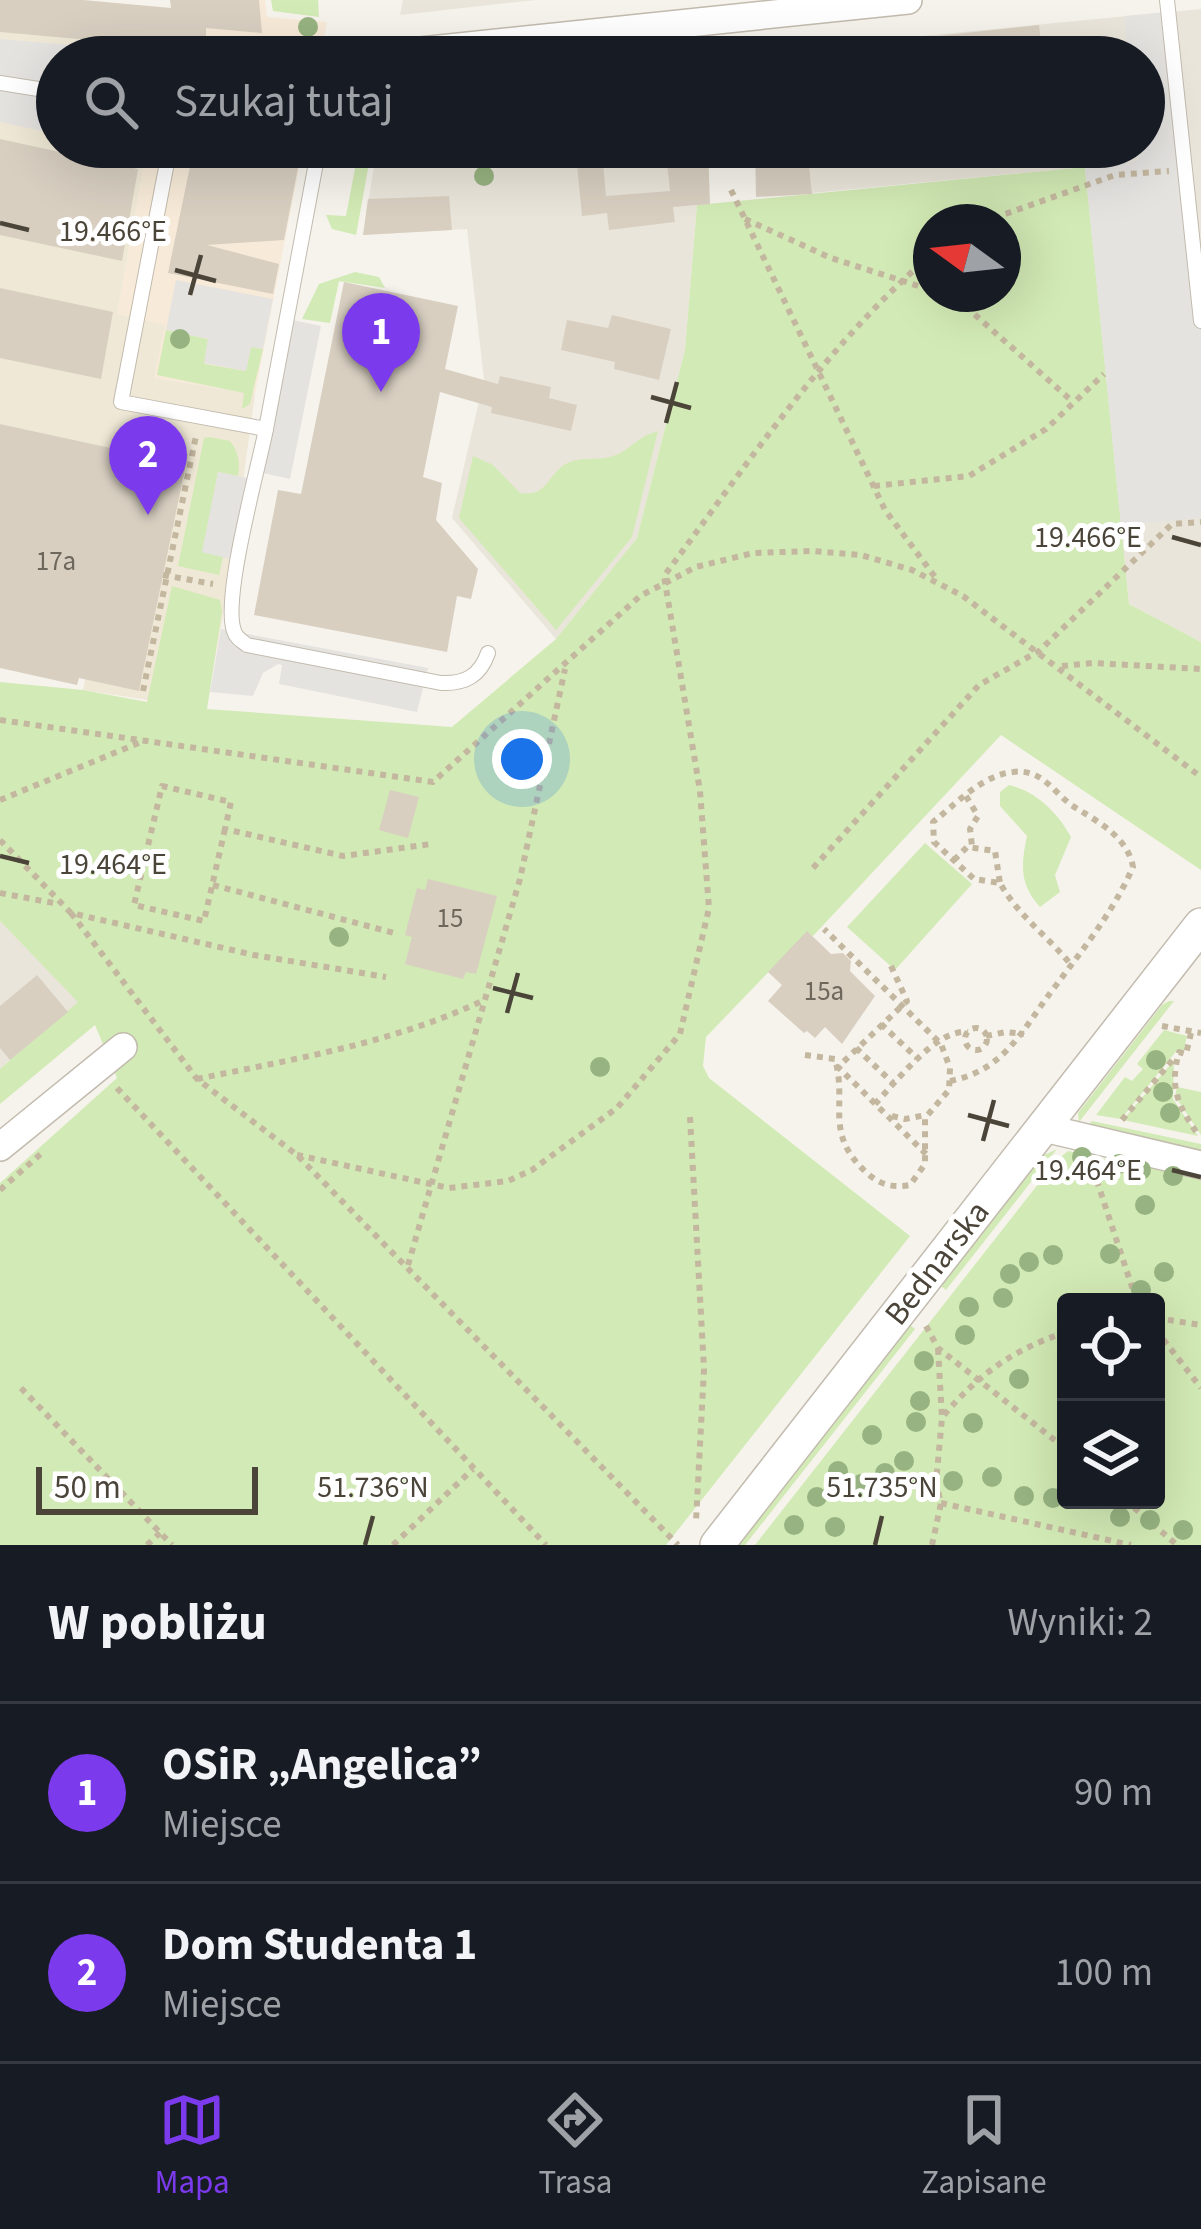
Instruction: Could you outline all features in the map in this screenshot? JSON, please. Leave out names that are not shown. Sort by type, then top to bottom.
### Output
[{"type":"street","points":[[511,36],[659,12],[908,0]]},
{"type":"street","name":"Bednarska","points":[[706,1535],[1044,1128],[1201,925]]},
{"type":"street","points":[[0,1147],[123,1047]]},
{"type":"street","points":[[1044,1128],[1201,1165]]},
{"type":"lane","points":[[1167,0],[1201,321]]},
{"type":"lane","points":[[0,83],[36,89]]},
{"type":"lane","points":[[166,168],[122,402],[266,429]]},
{"type":"lane","points":[[316,168],[234,588],[234,631],[248,645],[421,680],[457,683],[483,668],[488,653]]},
{"type":"path","points":[[1021,208],[1115,175],[1185,169]]},
{"type":"path","points":[[731,190],[885,510],[940,584]]},
{"type":"path","points":[[745,219],[831,258],[913,285]]},
{"type":"path","points":[[297,1155],[431,1185],[508,1181],[532,1170],[617,1108],[680,1034],[709,908],[700,791],[664,576],[818,372],[913,271]]},
{"type":"path","points":[[972,312],[1072,401]]},
{"type":"path","points":[[874,486],[969,476],[1046,429],[1104,374]]},
{"type":"path","points":[[143,691],[200,417]]},
{"type":"path","points":[[813,868],[979,685],[1039,651],[1172,524],[1201,522]]},
{"type":"path","points":[[0,720],[433,782],[640,596],[696,567],[753,553],[812,551],[861,555],[940,584],[1039,651],[1201,777]]},
{"type":"path","points":[[165,575],[234,588]]},
{"type":"path","points":[[1058,666],[1093,663],[1201,669]]},
{"type":"path","points":[[407,1268],[520,879],[566,666]]},
{"type":"path","points":[[0,800],[146,740]]},
{"type":"path","points":[[950,1081],[986,1070],[1024,1034],[1111,914],[1133,867],[1129,853],[1110,830],[1072,806],[1041,777],[1012,772],[986,781],[931,828],[934,842],[974,879],[1000,883]]},
{"type":"path","points":[[162,786],[231,802],[225,829],[204,921],[134,905],[162,786]]},
{"type":"path","points":[[966,796],[978,816],[970,829],[972,846]]},
{"type":"path","points":[[225,829],[343,856],[431,844]]},
{"type":"path","points":[[0,840],[71,913],[197,1079],[297,1155],[678,1545]]},
{"type":"path","points":[[954,860],[967,847],[995,851],[1000,883],[1016,911],[1072,966]]},
{"type":"path","points":[[213,885],[398,934]]},
{"type":"path","points":[[0,893],[63,905]]},
{"type":"path","points":[[71,913],[254,955],[386,977]]},
{"type":"path","points":[[824,928],[902,1008],[938,1041],[947,1056],[950,1081],[944,1100],[925,1118],[926,1154],[917,1177],[899,1187],[885,1185],[861,1168],[838,1130],[838,1067],[902,1008],[908,1000],[891,966]]},
{"type":"path","points":[[197,1079],[344,1049],[448,1017],[488,999]]},
{"type":"path","points":[[881,1024],[919,1060]]},
{"type":"path","points":[[1159,1025],[1198,1033],[1186,1054],[1179,1052]]},
{"type":"path","points":[[875,1104],[938,1041],[956,1030],[977,1028],[986,1036]]},
{"type":"path","points":[[968,1032],[965,1042],[974,1050],[984,1046],[986,1036]]},
{"type":"path","points":[[986,1036],[1024,1034]]},
{"type":"path","points":[[856,1048],[894,1084]]},
{"type":"path","points":[[1119,1123],[1179,1052]]},
{"type":"path","points":[[1179,1052],[1174,1098],[1201,1139]]},
{"type":"path","points":[[805,1055],[830,1057],[926,1154]]},
{"type":"path","points":[[116,1088],[546,1545]]},
{"type":"path","points":[[884,1112],[905,1119],[928,1114]]},
{"type":"path","points":[[690,1117],[704,1369],[706,1535]]},
{"type":"path","points":[[1091,1142],[1090,1161],[1134,1293]]},
{"type":"path","points":[[0,1190],[50,1146]]},
{"type":"path","points":[[1165,1319],[1201,1325]]},
{"type":"path","points":[[925,1322],[938,1348],[1057,1442]]},
{"type":"path","points":[[942,1418],[976,1378],[1057,1336]]},
{"type":"path","points":[[1165,1342],[1201,1388]]},
{"type":"path","points":[[932,1545],[941,1503],[936,1483],[942,1418],[938,1348]]},
{"type":"path","points":[[21,1388],[172,1545]]},
{"type":"path","points":[[393,1545],[474,1468]]},
{"type":"path","points":[[941,1503],[1131,1545]]},
{"type":"path","points":[[1135,1509],[1177,1545]]},
{"type":"path","points":[[147,1545],[160,1533]]},
{"type":"shaded area","points":[[0,0],[193,10],[190,36],[36,36],[36,168],[143,168],[117,314],[165,325],[154,378],[255,394],[206,709],[83,690],[133,453],[0,424]]},
{"type":"shaded area","points":[[192,0],[265,0],[267,17],[327,22],[324,36],[191,36]]},
{"type":"shaded area","points":[[403,0],[536,0],[400,15]]},
{"type":"shaded area","points":[[1201,9],[1201,642],[1129,604],[1085,168],[1165,168],[1165,36],[921,36]]},
{"type":"shaded area","points":[[1168,12],[1201,321],[1201,518],[1121,525],[1085,168],[1165,168],[1165,36],[1126,36],[1124,16]]},
{"type":"shaded area","points":[[0,39],[36,42],[36,130],[0,122]]},
{"type":"shaded area","points":[[143,168],[299,168],[255,394],[153,378],[117,314]]},
{"type":"shaded area","points":[[374,168],[685,168],[689,206],[697,205],[685,350],[637,538],[556,639],[452,518],[484,380],[467,229],[363,235]]},
{"type":"shaded area","points":[[777,168],[1074,168],[780,196]]},
{"type":"shaded area","points":[[176,280],[273,299],[263,349],[251,347],[246,371],[204,363],[208,339],[166,330]]},
{"type":"shaded area","points":[[288,319],[321,326],[290,479],[258,472]]},
{"type":"shaded area","points":[[218,472],[256,480],[239,561],[202,552]]},
{"type":"shaded area","points":[[221,629],[428,668],[417,712],[279,684],[282,665],[278,664],[263,673],[253,696],[210,692]]},
{"type":"shaded area","points":[[0,921],[79,1002],[0,1069]]},
{"type":"green space","points":[[271,0],[318,0],[319,17],[273,11]]},
{"type":"green space","points":[[355,168],[368,168],[356,235],[332,229],[326,215],[346,216]]},
{"type":"green space","points":[[1085,168],[1129,604],[1201,642],[1201,870],[1001,735],[813,936],[807,932],[706,1037],[703,1066],[709,1078],[910,1236],[666,1545],[0,1545],[0,1183],[117,1078],[95,1025],[0,1104],[0,1069],[78,1002],[0,921],[0,682],[147,702],[172,586],[220,600],[207,709],[452,727],[556,639],[637,538],[685,350],[697,205]]},
{"type":"green space","points":[[355,272],[379,277],[385,288],[339,281],[330,323],[302,319],[319,284]]},
{"type":"green space","points":[[166,330],[208,339],[205,364],[246,371],[251,346],[263,349],[250,404],[242,409],[244,393],[157,375]]},
{"type":"green space","points":[[658,431],[632,537],[556,630],[459,518],[473,456],[493,465],[520,493],[534,493],[566,464],[616,455]]},
{"type":"green space","points":[[204,438],[230,441],[239,462],[238,476],[218,472],[203,552],[223,557],[219,575],[178,566]]},
{"type":"green space","points":[[1009,785],[1045,804],[1071,837],[1055,875],[1060,892],[1040,907],[1023,873],[1027,836],[1000,806],[1000,792]]},
{"type":"green space","points":[[925,843],[972,884],[895,970],[847,927]]},
{"type":"green space","points":[[1169,1001],[1174,1001],[1079,1122],[1078,1113]]},
{"type":"green space","points":[[1164,1030],[1187,1036],[1184,1050],[1178,1049],[1121,1119],[1096,1115],[1125,1077],[1132,1081],[1143,1069],[1137,1064]]},
{"type":"green space","points":[[1174,1060],[1173,1099],[1198,1136],[1123,1120]]},
{"type":"green space","points":[[1177,1087],[1201,1092],[1201,1135],[1175,1096]]},
{"type":"green space","points":[[1092,1121],[1201,1144],[1201,1151],[1087,1127]]},
{"type":"green space","points":[[1057,1149],[946,1290],[941,1286],[1042,1156]]},
{"type":"green space","points":[[1068,1151],[1201,1178],[1201,1545],[755,1545],[1057,1160]]},
{"type":"green space","points":[[910,1325],[915,1329],[745,1545],[737,1545]]},
{"type":"building","points":[[0,0],[83,0],[171,8],[170,0],[259,0],[262,33],[206,28],[206,36],[0,32]]},
{"type":"building","points":[[1039,25],[1040,36],[939,36]]},
{"type":"building","points":[[0,139],[36,147],[36,168],[138,169],[122,261],[0,235]]},
{"type":"building","points":[[190,168],[298,168],[284,240],[207,245],[279,264],[273,294],[168,273]]},
{"type":"building","points":[[577,168],[604,168],[606,196],[670,191],[667,168],[709,168],[710,204],[673,207],[675,222],[609,230],[607,213],[582,216]]},
{"type":"building","points":[[755,168],[809,168],[812,194],[756,197]]},
{"type":"building","points":[[449,196],[452,230],[363,235],[368,199]]},
{"type":"building","points":[[344,282],[458,306],[445,369],[498,384],[500,376],[551,387],[549,398],[577,405],[571,431],[491,413],[492,407],[440,392],[423,477],[442,483],[436,520],[478,569],[471,599],[457,596],[447,652],[254,615],[278,490],[301,494]]},
{"type":"building","points":[[0,288],[113,312],[101,379],[0,358]]},
{"type":"building","points":[[612,315],[671,329],[659,380],[614,369],[615,362],[561,350],[567,320],[608,328]]},
{"type":"building","points":[[0,424],[134,453],[135,443],[188,454],[139,691],[79,678],[77,685],[0,668]]},
{"type":"building","points":[[390,790],[419,797],[408,838],[379,830]]},
{"type":"building","points":[[428,879],[497,896],[476,974],[466,972],[463,979],[405,964],[412,937],[405,935],[417,888],[425,890]]},
{"type":"building","points":[[807,931],[831,954],[843,953],[851,961],[850,971],[875,996],[842,1044],[825,1027],[815,1038],[804,1033],[768,1001],[782,985],[768,972]]},
{"type":"building","points":[[37,975],[68,1012],[10,1060],[0,1048],[0,1006]]},
{"type":"place","name":"OSiR „Angelica”","points":[[381,392]]},
{"type":"place","name":"Dom Studenta 1","points":[[148,515]]}]
